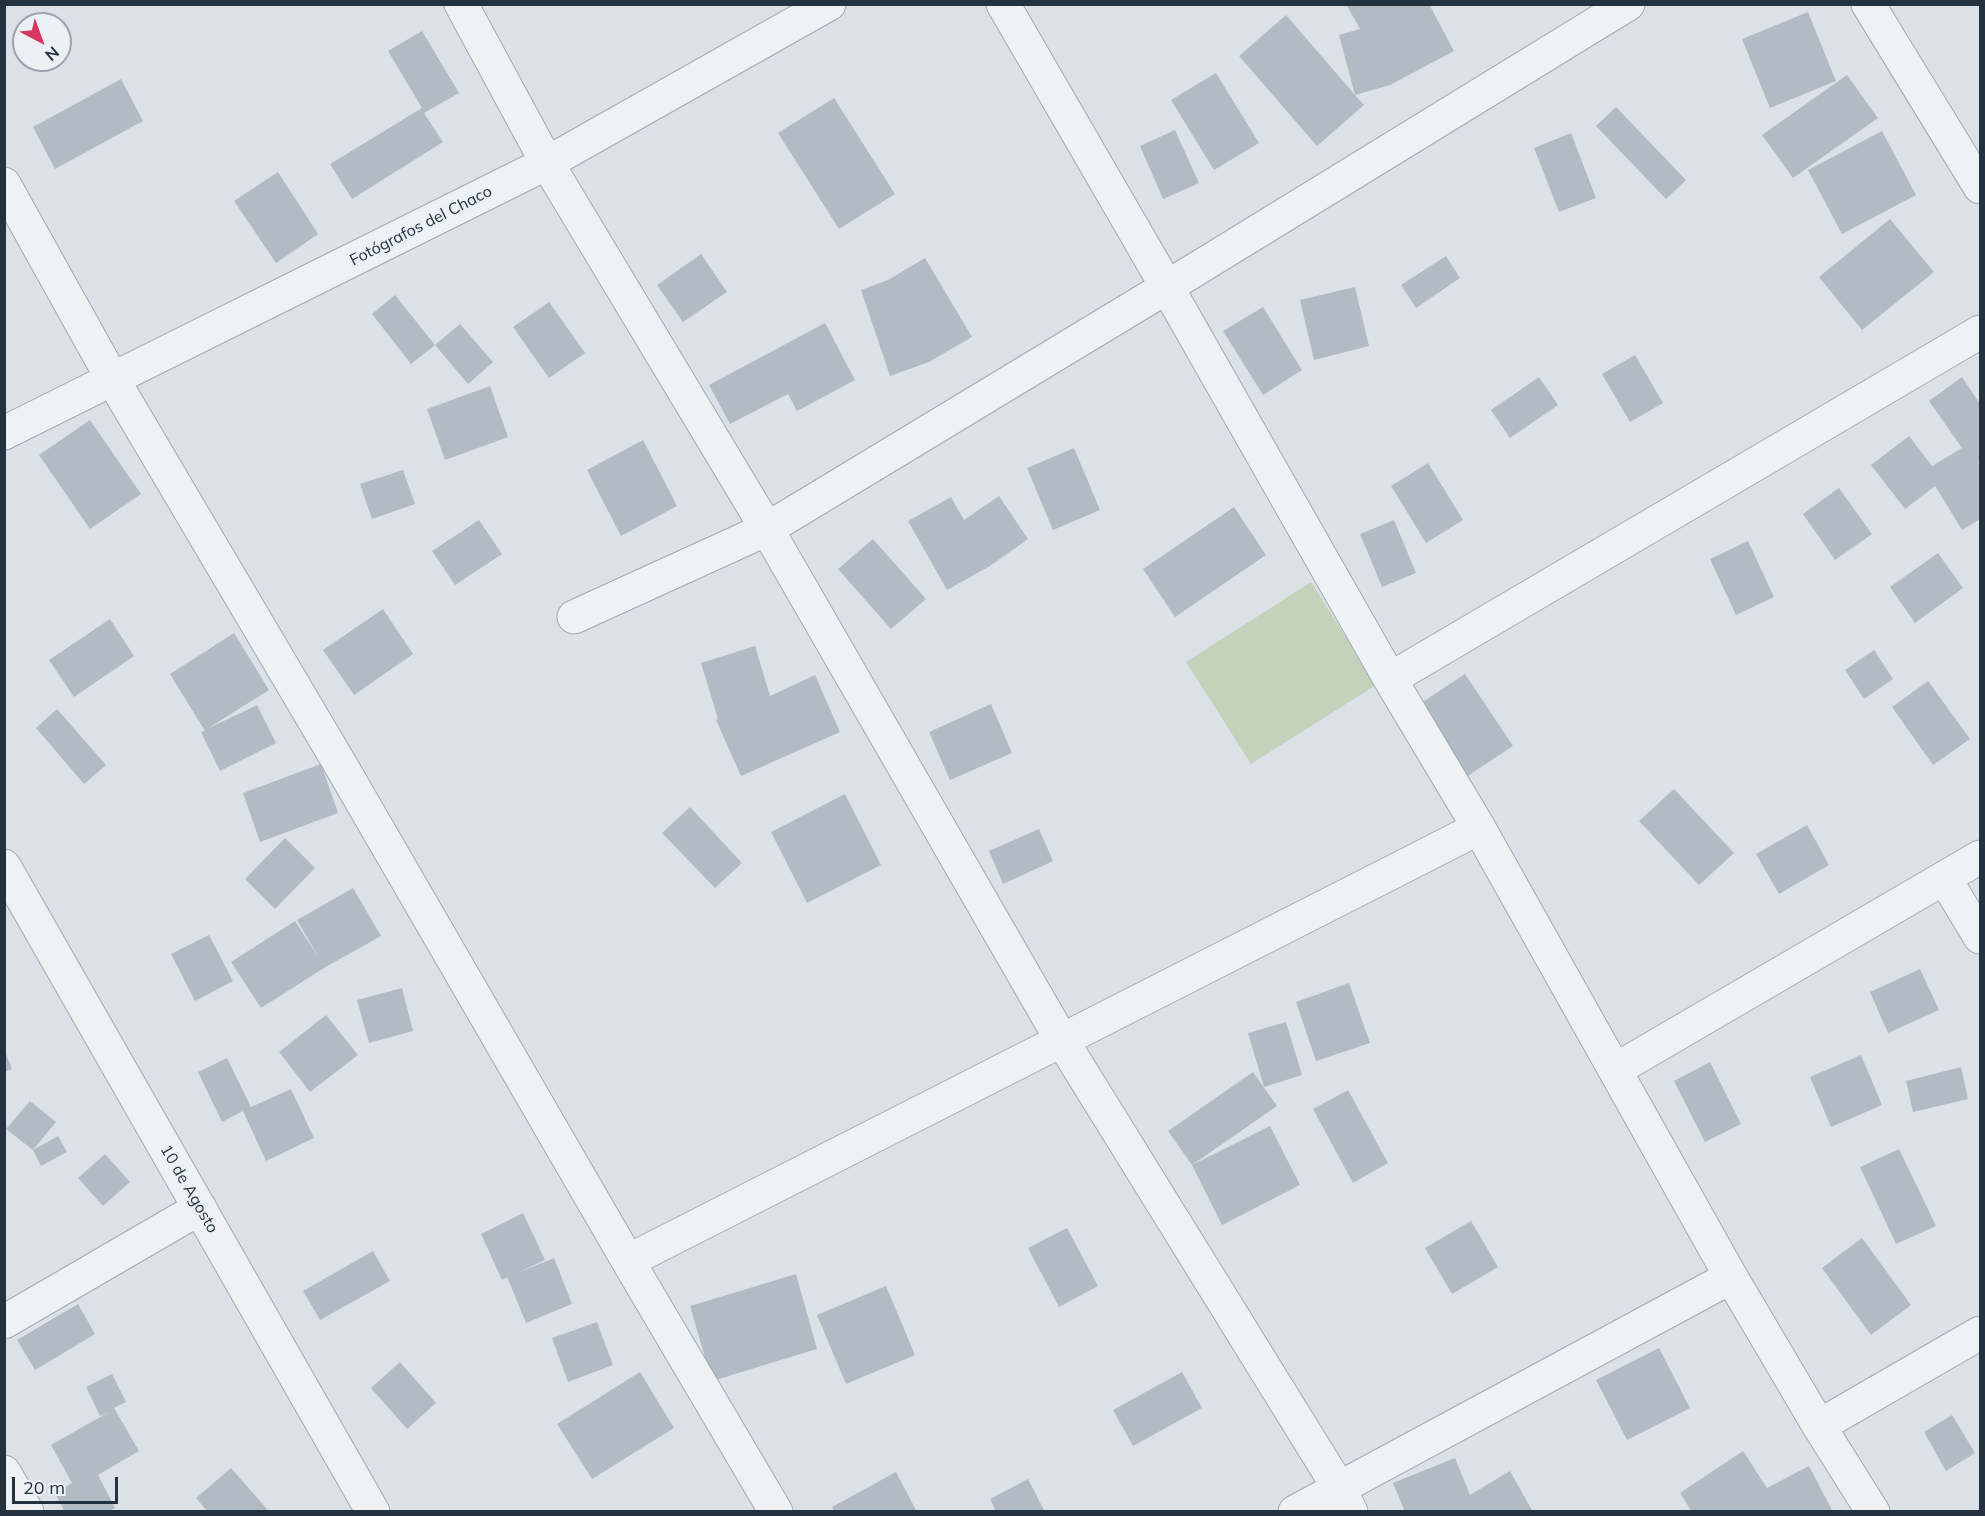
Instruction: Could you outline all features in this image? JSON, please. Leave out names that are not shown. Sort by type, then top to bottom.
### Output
[{"type":"street","points":[[461,4],[547,163],[767,529],[1061,1039],[1345,1500]]},
{"type":"street","name":"Fotógrafos del Chaco","points":[[4,433],[113,381],[547,163],[829,4]]},
{"type":"street","points":[[1003,4],[1390,679],[1479,828],[1731,1277],[1873,1512]]},
{"type":"street","points":[[574,617],[767,529],[1628,4]]},
{"type":"street","points":[[1868,4],[1980,187]]},
{"type":"street","points":[[4,184],[113,381],[776,1512]]},
{"type":"street","points":[[1390,679],[1980,332]]},
{"type":"street","points":[[628,1262],[1061,1039],[1479,828]]},
{"type":"street","points":[[1615,1070],[1945,879],[1980,856]]},
{"type":"street","name":"10 de Agosto","points":[[4,866],[373,1512]]},
{"type":"street","points":[[1945,879],[1980,937]]},
{"type":"street","points":[[4,1322],[200,1208]]},
{"type":"street","points":[[1295,1512],[1345,1500],[1731,1277]]},
{"type":"street","points":[[1820,1426],[1980,1333]]},
{"type":"street","points":[[4,1472],[27,1512]]},
{"type":"green space","points":[[1311,582],[1376,685],[1251,764],[1186,662]]},
{"type":"building","points":[[1346,4],[1429,4],[1454,51],[1390,85],[1355,95],[1339,35],[1360,29]]},
{"type":"building","points":[[1808,12],[1836,81],[1770,108],[1742,39]]},
{"type":"building","points":[[1286,15],[1364,105],[1317,146],[1239,56]]},
{"type":"building","points":[[422,31],[459,93],[424,113],[443,142],[352,199],[330,164],[422,108],[388,51]]},
{"type":"building","points":[[1216,73],[1259,143],[1214,170],[1171,100]]},
{"type":"building","points":[[1847,75],[1878,118],[1793,178],[1762,135]]},
{"type":"building","points":[[121,79],[143,121],[55,169],[33,127]]},
{"type":"building","points":[[834,98],[895,194],[839,229],[778,133]]},
{"type":"building","points":[[1616,107],[1686,180],[1666,199],[1596,126]]},
{"type":"building","points":[[1175,130],[1199,183],[1163,199],[1140,146]]},
{"type":"building","points":[[1882,131],[1916,195],[1842,234],[1808,170]]},
{"type":"building","points":[[1571,133],[1596,198],[1559,212],[1534,148]]},
{"type":"building","points":[[278,172],[318,234],[276,263],[234,201]]},
{"type":"building","points":[[1890,219],[1934,272],[1862,330],[1819,277]]},
{"type":"building","points":[[701,254],[727,292],[683,322],[657,285]]},
{"type":"building","points":[[1446,256],[1460,278],[1416,308],[1401,285]]},
{"type":"building","points":[[925,258],[972,337],[929,362],[890,376],[861,290],[888,280]]},
{"type":"building","points":[[1355,287],[1369,346],[1314,360],[1300,300]]},
{"type":"building","points":[[395,295],[435,345],[411,364],[372,314]]},
{"type":"building","points":[[549,302],[585,353],[549,378],[513,327]]},
{"type":"building","points":[[1263,307],[1302,370],[1263,395],[1223,331]]},
{"type":"building","points":[[825,323],[855,380],[797,411],[788,394],[730,424],[709,385]]},
{"type":"building","points":[[460,324],[493,362],[468,384],[435,345]]},
{"type":"building","points":[[1635,355],[1663,403],[1630,422],[1602,374]]},
{"type":"building","points":[[1539,377],[1558,405],[1510,438],[1491,410]]},
{"type":"building","points":[[1962,377],[1980,404],[1980,460],[1978,462],[1980,467],[1980,519],[1962,530],[1935,486],[1905,509],[1871,465],[1909,436],[1932,466],[1962,448],[1929,401]]},
{"type":"building","points":[[490,386],[508,437],[445,460],[427,409]]},
{"type":"building","points":[[90,420],[141,494],[90,529],[39,455]]},
{"type":"building","points":[[643,440],[677,506],[621,536],[587,470]]},
{"type":"building","points":[[1074,448],[1100,510],[1053,530],[1027,468]]},
{"type":"building","points":[[1428,463],[1463,520],[1426,543],[1391,486]]},
{"type":"building","points":[[403,470],[415,504],[372,519],[360,484]]},
{"type":"building","points":[[1839,488],[1872,534],[1835,560],[1803,514]]},
{"type":"building","points":[[999,496],[1028,539],[990,566],[947,590],[908,521],[951,497],[964,520]]},
{"type":"building","points":[[1234,507],[1266,555],[1175,617],[1143,569]]},
{"type":"building","points":[[479,520],[502,554],[455,585],[432,551]]},
{"type":"building","points":[[1394,520],[1416,573],[1382,587],[1360,534]]},
{"type":"building","points":[[873,539],[926,599],[891,629],[838,569]]},
{"type":"building","points":[[1748,541],[1774,597],[1736,615],[1710,559]]},
{"type":"building","points":[[1938,553],[1963,588],[1915,623],[1890,587]]},
{"type":"building","points":[[383,609],[413,654],[354,695],[323,650]]},
{"type":"building","points":[[110,619],[134,656],[74,697],[49,660]]},
{"type":"building","points":[[234,633],[269,690],[207,729],[257,705],[276,743],[220,771],[201,732],[205,731],[170,674]]},
{"type":"building","points":[[755,646],[770,696],[815,675],[840,732],[741,776],[716,720],[718,719],[701,663]]},
{"type":"building","points":[[1874,650],[1893,679],[1864,699],[1845,670]]},
{"type":"building","points":[[1465,674],[1513,746],[1466,777],[1418,705]]},
{"type":"building","points":[[1928,681],[1970,739],[1933,765],[1892,707]]},
{"type":"building","points":[[991,704],[1012,753],[950,780],[929,732]]},
{"type":"building","points":[[57,709],[106,765],[84,784],[36,728]]},
{"type":"building","points":[[321,764],[338,813],[260,842],[243,793]]},
{"type":"building","points":[[1674,789],[1734,853],[1699,885],[1639,821]]},
{"type":"building","points":[[845,794],[881,865],[807,903],[771,832]]},
{"type":"building","points":[[690,807],[742,863],[715,888],[662,833]]},
{"type":"building","points":[[1807,825],[1829,865],[1779,894],[1756,854]]},
{"type":"building","points":[[1039,829],[1053,861],[1003,884],[989,851]]},
{"type":"building","points":[[285,838],[315,868],[275,909],[245,879]]},
{"type":"building","points":[[353,888],[381,936],[324,968],[261,1008],[231,962],[295,921],[319,958],[297,920]]},
{"type":"building","points":[[209,935],[233,981],[195,1001],[171,954]]},
{"type":"building","points":[[1920,969],[1939,1010],[1888,1033],[1870,992]]},
{"type":"building","points":[[1349,983],[1370,1043],[1316,1061],[1296,1002]]},
{"type":"building","points":[[402,988],[413,1031],[369,1043],[357,1000]]},
{"type":"building","points":[[326,1015],[358,1055],[310,1092],[279,1052]]},
{"type":"building","points":[[1286,1022],[1302,1075],[1264,1087],[1248,1033]]},
{"type":"building","points":[[4,1049],[12,1069],[4,1072]]},
{"type":"building","points":[[1861,1055],[1882,1105],[1831,1127],[1810,1077]]},
{"type":"building","points":[[227,1058],[251,1107],[291,1089],[314,1138],[266,1161],[243,1111],[222,1122],[198,1072]]},
{"type":"building","points":[[1710,1062],[1741,1124],[1705,1142],[1674,1081]]},
{"type":"building","points":[[1961,1067],[1968,1099],[1913,1112],[1906,1081]]},
{"type":"building","points":[[1253,1072],[1277,1106],[1192,1165],[1168,1131]]},
{"type":"building","points":[[1348,1090],[1388,1163],[1353,1183],[1313,1109]]},
{"type":"building","points":[[30,1101],[56,1122],[33,1150],[6,1129]]},
{"type":"building","points":[[1270,1126],[1300,1185],[1222,1225],[1192,1165]]},
{"type":"building","points":[[58,1136],[67,1152],[41,1166],[33,1150]]},
{"type":"building","points":[[1899,1149],[1936,1226],[1896,1244],[1860,1167]]},
{"type":"building","points":[[105,1154],[130,1182],[103,1206],[78,1178]]},
{"type":"building","points":[[523,1213],[545,1260],[515,1274],[554,1258],[572,1304],[526,1323],[507,1277],[502,1280],[481,1234]]},
{"type":"building","points":[[1471,1221],[1498,1267],[1452,1294],[1425,1248]]},
{"type":"building","points":[[1067,1228],[1098,1286],[1059,1307],[1028,1248]]},
{"type":"building","points":[[1862,1238],[1911,1305],[1871,1335],[1822,1268]]},
{"type":"building","points":[[373,1251],[390,1281],[320,1320],[303,1291]]},
{"type":"building","points":[[796,1274],[817,1349],[712,1381],[690,1306]]},
{"type":"building","points":[[886,1286],[915,1355],[846,1384],[817,1315]]},
{"type":"building","points":[[78,1304],[95,1334],[35,1370],[17,1340]]},
{"type":"building","points":[[597,1322],[613,1365],[568,1382],[552,1338]]},
{"type":"building","points":[[1659,1348],[1690,1408],[1627,1440],[1596,1380]]},
{"type":"building","points":[[400,1362],[436,1403],[407,1429],[371,1388]]},
{"type":"building","points":[[640,1372],[674,1428],[592,1479],[557,1424]]},
{"type":"building","points":[[1182,1372],[1202,1408],[1133,1446],[1113,1410]]},
{"type":"building","points":[[112,1374],[126,1402],[114,1408],[139,1451],[98,1475],[115,1508],[108,1512],[65,1512],[55,1493],[72,1483],[51,1445],[109,1412],[100,1416],[86,1387]]},
{"type":"building","points":[[1952,1415],[1975,1453],[1946,1471],[1924,1432]]},
{"type":"building","points":[[1743,1451],[1767,1488],[1809,1466],[1833,1512],[1692,1512],[1680,1493]]},
{"type":"building","points":[[1455,1458],[1470,1495],[1510,1471],[1533,1512],[1405,1512],[1393,1483]]},
{"type":"building","points":[[231,1468],[267,1509],[264,1512],[208,1512],[196,1498]]},
{"type":"building","points":[[896,1472],[917,1512],[834,1512],[832,1507]]},
{"type":"building","points":[[1028,1479],[1045,1512],[996,1512],[990,1499]]}]
